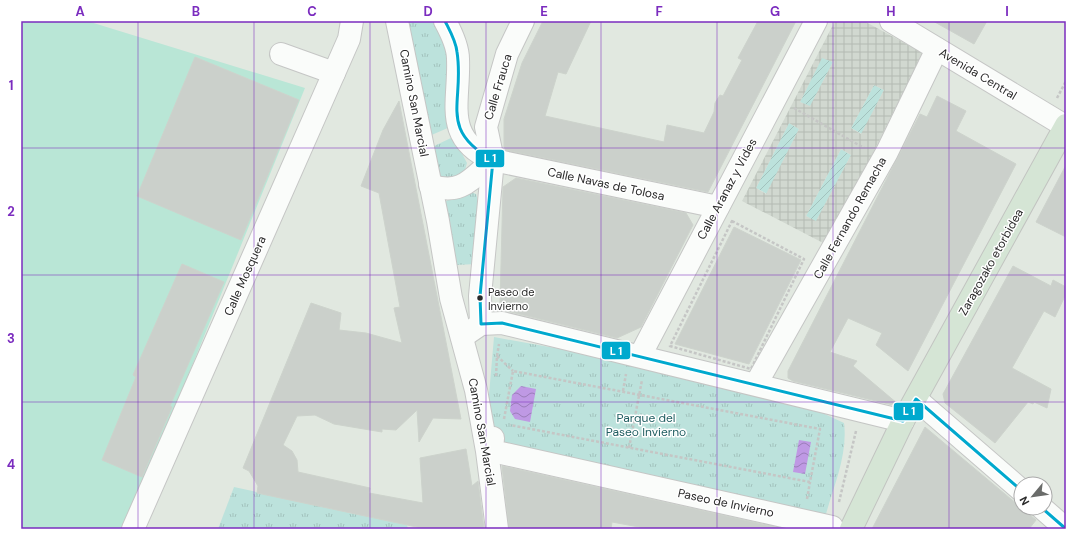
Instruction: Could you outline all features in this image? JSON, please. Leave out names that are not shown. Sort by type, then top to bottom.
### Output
[{"type":"main road","name":"Zaragozako etorbidea","points":[[903,421],[1066,125]]},
{"type":"main road","points":[[842,528],[903,421]]},
{"type":"street","name":"Calle Mosquera","points":[[133,529],[349,39],[352,21]]},
{"type":"street","name":"Camino San Marcial","points":[[397,21],[430,185],[450,298],[462,337],[480,412],[497,529]]},
{"type":"street","points":[[430,185],[443,189],[460,188],[493,160],[479,154],[467,142],[458,124],[455,108],[458,57],[451,33],[445,21]]},
{"type":"street","name":"Calle Frauca","points":[[480,324],[480,296],[493,160],[486,127],[507,54],[523,21]]},
{"type":"street","name":"Calle Aranaz y Vides","points":[[641,366],[722,200],[816,21]]},
{"type":"street","points":[[722,200],[742,184],[751,174],[788,102],[821,27],[820,21]]},
{"type":"street","name":"Avenida Central","points":[[891,21],[1066,125]]},
{"type":"street","name":"Calle Fernando Remacha","points":[[756,384],[811,260],[887,152],[937,49]]},
{"type":"street","points":[[281,54],[334,73]]},
{"type":"street","name":"Calle Navas de Tolosa","points":[[493,160],[722,200]]},
{"type":"street","points":[[462,337],[480,324],[502,323],[641,366],[756,384],[903,421]]},
{"type":"street","points":[[916,399],[1013,483]]},
{"type":"street","name":"Paseo de Invierno","points":[[493,438],[492,451],[842,528]]},
{"type":"street","points":[[1051,516],[1066,529]]},
{"type":"path","points":[[788,102],[870,151]]},
{"type":"path","points":[[732,222],[811,260],[751,369],[670,346],[732,222]]},
{"type":"path","points":[[629,448],[639,395],[641,366]]},
{"type":"path","points":[[513,371],[820,429],[810,482],[629,448],[503,424],[513,371]]},
{"type":"green space","points":[[21,21],[87,21],[305,88],[144,484],[120,529],[21,529]]},
{"type":"green space","points":[[404,21],[438,21],[447,40],[450,127],[427,137]]},
{"type":"green space","points":[[822,57],[833,62],[810,107],[800,102]]},
{"type":"green space","points":[[874,85],[884,90],[862,134],[851,128]]},
{"type":"green space","points":[[789,123],[799,129],[767,194],[756,188]]},
{"type":"green space","points":[[453,137],[467,163],[463,177],[436,178],[430,148]]},
{"type":"green space","points":[[841,149],[851,155],[816,222],[806,216]]},
{"type":"green space","points":[[470,192],[476,194],[477,197],[477,264],[455,265],[445,202],[448,200],[461,198]]},
{"type":"green space","name":"Parque del Paseo Invierno","points":[[494,337],[643,364],[816,410],[844,423],[845,435],[842,458],[826,514],[800,521],[484,452]]},
{"type":"green space","points":[[234,487],[407,525],[408,529],[218,529]]},
{"type":"shaded area","points":[[835,21],[864,21],[923,53],[827,245],[742,201]],"holes":[[[822,58],[833,62],[810,106],[800,102]],[[874,85],[884,90],[861,134],[851,128]],[[789,123],[799,129],[766,194],[756,188]],[[841,149],[851,155],[816,221],[806,216]]]},
{"type":"water","points":[[521,386],[536,389],[530,422],[515,419],[510,411],[512,395]]},
{"type":"water","points":[[799,440],[811,442],[805,474],[793,472]]},
{"type":"building","points":[[543,21],[591,21],[566,74],[558,72],[545,116],[664,142],[667,125],[704,133],[714,112],[715,103],[720,95],[723,96],[742,60],[738,58],[758,21],[796,21],[708,192],[506,150],[504,147],[504,119],[522,63]]},
{"type":"building","points":[[933,21],[987,21],[974,44]]},
{"type":"building","points":[[195,57],[299,100],[241,240],[137,196]]},
{"type":"building","points":[[937,96],[966,111],[956,131],[1016,164],[908,371],[876,345],[882,333],[848,318],[830,352],[857,361],[853,366],[898,404],[897,406],[793,381],[788,378],[788,371],[920,114],[927,117]]},
{"type":"building","points":[[399,101],[461,419],[433,418],[419,442],[417,410],[396,430],[382,429],[382,432],[334,424],[315,415],[297,416],[283,445],[292,451],[297,460],[298,472],[370,488],[369,493],[423,503],[420,458],[466,449],[472,486],[478,481],[484,529],[426,529],[257,493],[258,486],[249,471],[243,468],[311,303],[341,313],[339,330],[366,333],[402,343],[394,308],[400,307],[379,193],[361,186],[383,130]]},
{"type":"building","points":[[1066,165],[1066,237],[1036,222]]},
{"type":"building","points":[[516,178],[686,213],[693,225],[641,327],[617,338],[507,311],[500,303],[503,187]]},
{"type":"building","points":[[734,227],[801,260],[749,364],[675,344]]},
{"type":"building","points":[[182,264],[224,282],[170,406],[172,407],[142,477],[102,460],[136,377],[133,375]]},
{"type":"building","points":[[1013,266],[1051,286],[1053,280],[1066,287],[1066,294],[1055,317],[1044,311],[1012,368],[1051,389],[1047,408],[1034,402],[1033,404],[1028,402],[995,443],[945,403],[943,394]]},
{"type":"building","points":[[925,427],[1013,501],[1013,516],[1031,516],[1036,520],[1029,529],[872,529]]},
{"type":"building","points":[[502,466],[780,529],[650,529],[612,522],[611,529],[509,529]]},
{"type":"transit line","points":[[445,21],[454,40],[457,52],[459,70],[457,113],[459,125],[465,137],[476,149],[493,160],[480,296],[481,324],[502,323],[903,421],[916,399],[1013,483]]},
{"type":"transit line","points":[[1051,516],[1066,529]]},
{"type":"place","name":"Paseo de Invierno","points":[[480,298]]}]
